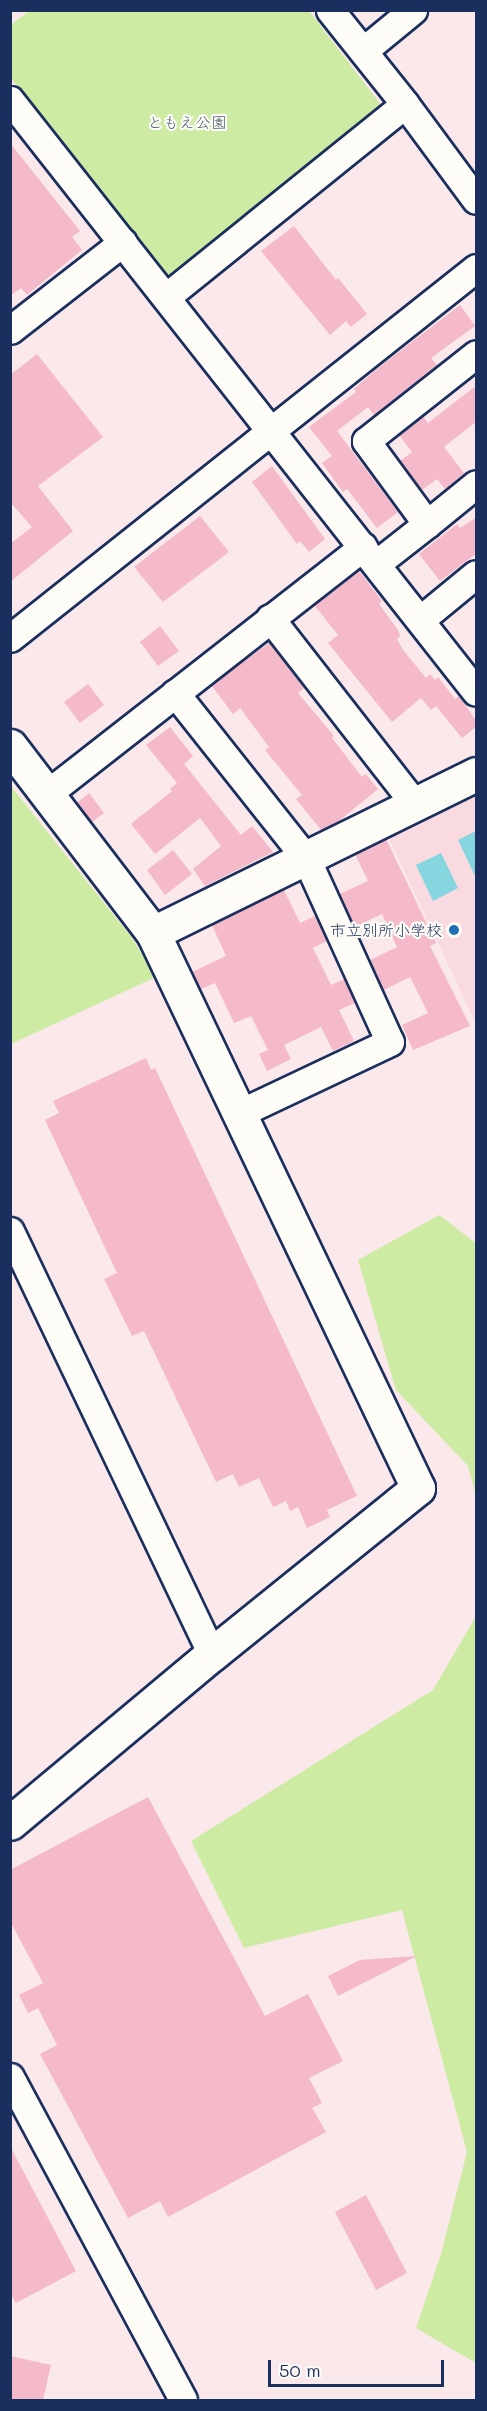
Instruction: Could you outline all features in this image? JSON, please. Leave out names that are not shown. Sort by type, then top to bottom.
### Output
[{"type":"street","points":[[330,10],[477,200]]},
{"type":"street","points":[[363,51],[413,10]]},
{"type":"street","points":[[10,100],[477,692]]},
{"type":"street","points":[[166,297],[405,104]]},
{"type":"street","points":[[10,330],[123,242]]},
{"type":"street","points":[[10,638],[477,268]]},
{"type":"street","points":[[427,524],[366,441],[477,354]]},
{"type":"street","points":[[48,793],[270,618],[369,556],[427,524],[477,484]]},
{"type":"street","points":[[420,620],[477,574]]},
{"type":"street","points":[[270,618],[415,804]]},
{"type":"street","points":[[175,693],[306,858],[390,1042],[240,1113]]},
{"type":"street","points":[[10,746],[153,933],[418,1488],[212,1654],[10,1823]]},
{"type":"street","points":[[153,933],[477,774]]},
{"type":"street","points":[[10,1231],[212,1654]]},
{"type":"street","points":[[10,2077],[183,2400]]},
{"type":"shaded area","name":"市立別所小学校","points":[[476,794],[476,1024],[388,836]]},
{"type":"green space","name":"ともえ公園","points":[[29,11],[309,11],[382,106],[169,282],[11,78],[11,25]]},
{"type":"green space","points":[[10,785],[132,938],[156,977],[11,1044]]},
{"type":"green space","points":[[439,1215],[476,1243],[476,1496],[468,1466],[396,1390],[358,1260]]},
{"type":"green space","points":[[476,1616],[476,2363],[416,2328],[441,2254],[467,2152],[402,1910],[244,1948],[191,1841],[433,1690]]},
{"type":"water","points":[[476,831],[476,878],[458,840]]},
{"type":"water","points":[[441,853],[458,888],[433,901],[416,865]]},
{"type":"building","points":[[10,143],[80,231],[72,237],[82,250],[27,295],[21,288],[10,296]]},
{"type":"building","points":[[294,226],[336,280],[338,278],[367,314],[351,327],[346,321],[330,335],[261,251]]},
{"type":"building","points":[[460,305],[475,326],[431,358],[437,365],[374,415],[368,407],[337,431],[398,512],[377,528],[347,489],[343,492],[322,463],[332,456],[309,427],[356,392],[354,389],[378,368]]},
{"type":"building","points":[[37,354],[103,437],[38,486],[73,531],[10,582],[10,544],[32,527],[10,502],[10,375]]},
{"type":"building","points":[[477,385],[477,421],[444,447],[464,473],[445,489],[437,479],[422,490],[400,461],[412,452],[399,435],[423,416],[428,423]]},
{"type":"building","points":[[272,466],[325,539],[309,552],[300,541],[297,544],[252,482]]},
{"type":"building","points":[[200,516],[229,552],[163,602],[134,567]]},
{"type":"building","points":[[477,517],[477,553],[440,581],[419,554],[457,524],[460,528]]},
{"type":"building","points":[[359,571],[382,601],[379,604],[398,630],[400,636],[397,639],[403,650],[426,678],[430,674],[435,680],[438,677],[455,699],[459,696],[477,722],[477,726],[462,738],[436,706],[431,710],[421,698],[392,722],[328,643],[338,635],[315,606]]},
{"type":"building","points":[[160,626],[179,651],[158,666],[140,642]]},
{"type":"building","points":[[269,643],[304,688],[298,693],[334,736],[332,738],[362,777],[366,774],[378,789],[339,821],[321,830],[296,799],[302,795],[265,750],[269,747],[240,708],[233,714],[211,685]]},
{"type":"building","points":[[88,684],[104,705],[80,723],[64,702]]},
{"type":"building","points":[[170,727],[193,756],[184,764],[241,835],[252,826],[273,852],[205,886],[193,869],[221,846],[200,818],[155,854],[131,824],[172,791],[170,789],[177,783],[146,745]]},
{"type":"building","points":[[89,793],[104,813],[92,822],[77,803]]},
{"type":"building","points":[[386,839],[436,943],[430,946],[470,1026],[413,1050],[402,1025],[428,1013],[410,977],[384,990],[370,960],[397,947],[382,914],[355,927],[340,894],[368,881],[355,854]]},
{"type":"building","points":[[173,850],[192,874],[165,895],[147,870]]},
{"type":"building","points":[[284,890],[300,923],[315,916],[327,941],[313,948],[331,985],[344,979],[355,1003],[339,1010],[354,1041],[333,1051],[321,1027],[284,1045],[291,1059],[267,1071],[259,1054],[268,1050],[251,1016],[234,1023],[215,983],[201,989],[192,972],[226,956],[212,925]]},
{"type":"building","points":[[146,1058],[151,1070],[155,1068],[357,1496],[327,1510],[330,1517],[307,1528],[298,1507],[290,1511],[286,1501],[273,1507],[259,1478],[239,1487],[233,1474],[216,1482],[144,1331],[132,1336],[104,1279],[117,1273],[45,1120],[59,1113],[53,1101]]},
{"type":"building","points":[[148,1797],[265,2016],[308,1994],[343,2061],[309,2078],[322,2103],[312,2108],[326,2132],[168,2217],[160,2201],[128,2218],[40,2054],[57,2045],[38,2008],[28,2013],[19,1995],[43,1983],[10,1921],[10,1870]]},
{"type":"building","points":[[417,1956],[338,1996],[328,1976],[360,1960]]},
{"type":"building","points":[[10,2146],[76,2271],[16,2303],[10,2293]]},
{"type":"building","points":[[366,2195],[407,2273],[376,2290],[335,2212]]},
{"type":"building","points":[[10,2356],[51,2365],[43,2400],[10,2400]]},
{"type":"place","name":"市立別所小学校","points":[[454,930]]}]
